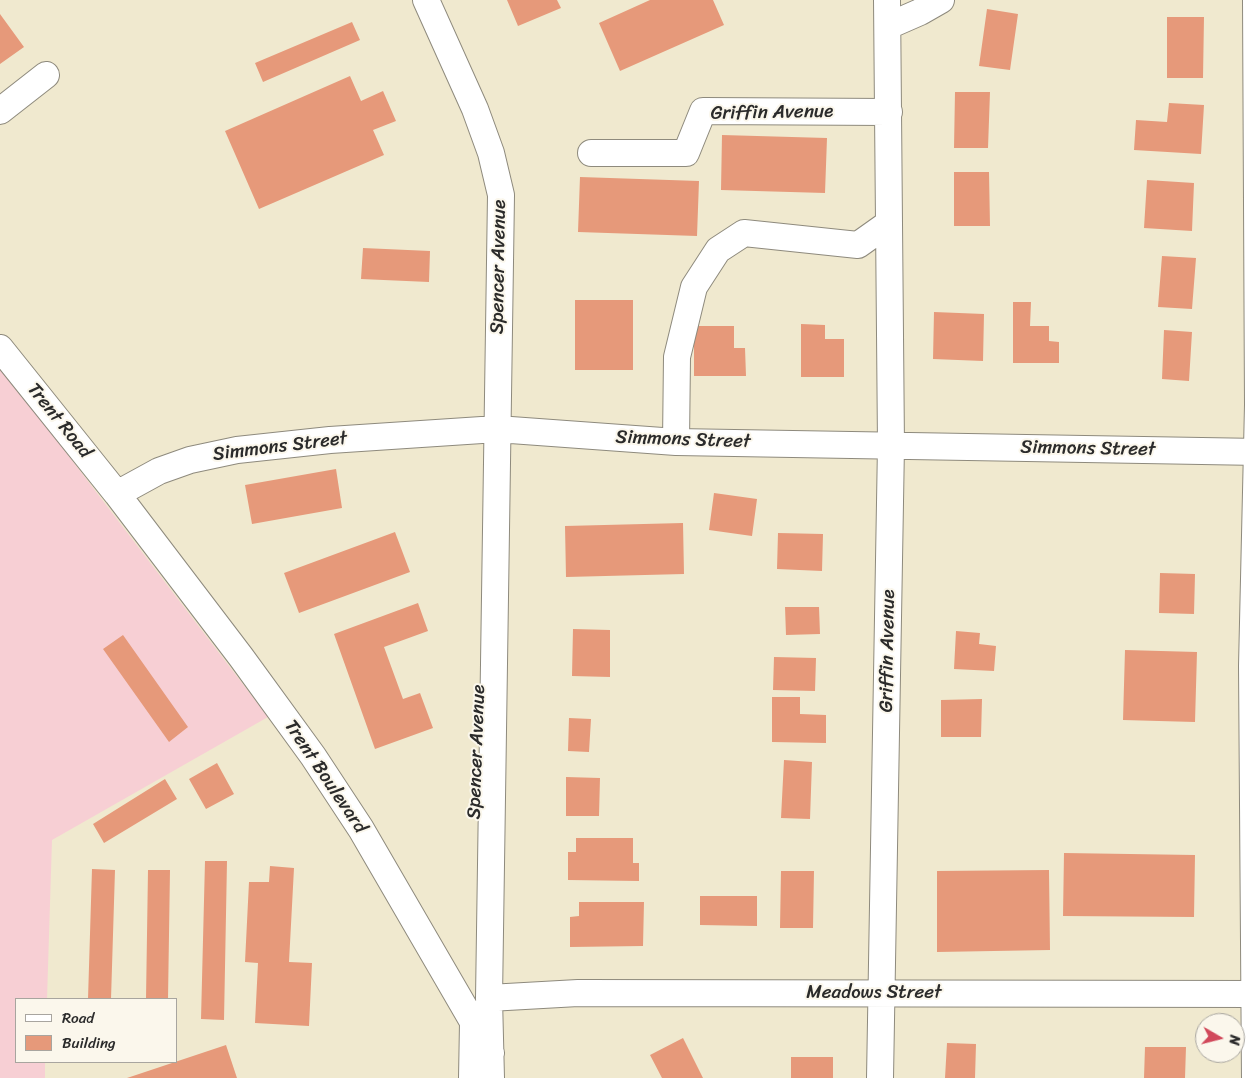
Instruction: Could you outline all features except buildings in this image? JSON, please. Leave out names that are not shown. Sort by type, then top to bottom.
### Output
[{"type":"street","name":"Spencer Avenue","points":[[426,0],[476,108],[491,153],[501,195],[489,998],[491,1066]]},
{"type":"street","name":"Griffin Avenue","points":[[880,1078],[891,445],[887,0]]},
{"type":"street","points":[[888,26],[920,12],[941,0]]},
{"type":"street","points":[[1254,1078],[1258,994],[1252,666],[1258,452],[1256,0]]},
{"type":"street","points":[[0,111],[46,75]]},
{"type":"street","name":"Griffin Avenue","points":[[591,154],[686,153],[703,111],[889,112]]},
{"type":"street","points":[[676,442],[677,357],[694,287],[718,250],[744,233],[858,245],[889,223]]},
{"type":"street","name":"Trent Road","points":[[3,358],[117,494]]},
{"type":"street","name":"Spencer Avenue","points":[[472,1078],[475,818],[480,640],[480,466],[497,429]]},
{"type":"street","name":"Simmons Street","points":[[117,494],[159,471],[182,462],[237,450],[330,440],[497,429],[676,442],[1258,452]]},
{"type":"street","name":"Trent Boulevard","points":[[117,494],[241,657],[313,756],[361,829],[426,938],[473,1026],[491,1066],[504,1078]]},
{"type":"street","name":"Meadows Street","points":[[489,998],[578,993],[1258,994]]},
{"type":"shaded area","points":[[0,366],[268,717],[52,840],[47,998],[15,998],[15,1063],[45,1063],[45,1078],[0,1078]]}]
